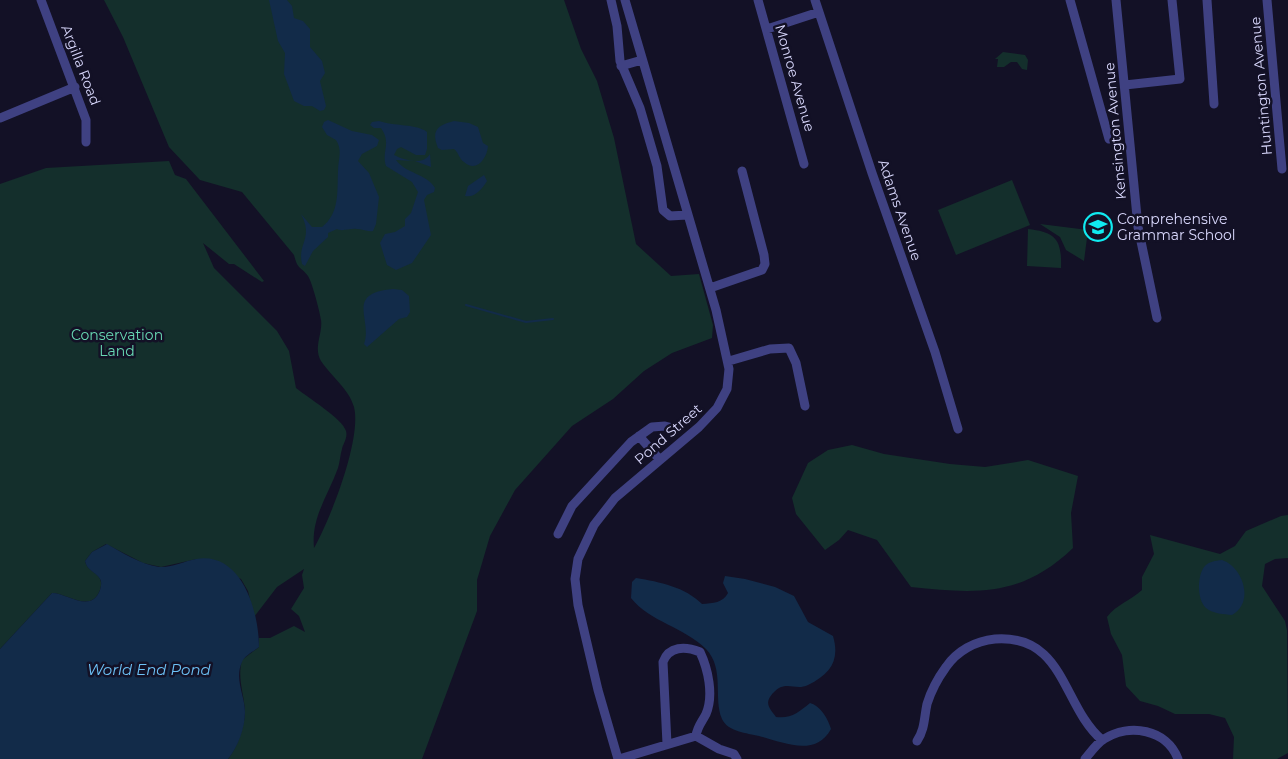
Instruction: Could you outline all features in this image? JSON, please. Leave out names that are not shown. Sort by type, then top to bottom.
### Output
[{"type":"street","name":"Argilla Road","points":[[41,0],[76,87],[86,120],[86,142]]},
{"type":"street","points":[[611,0],[616,21],[621,66],[643,117],[657,166],[664,212],[670,216],[687,215]]},
{"type":"street","name":"Pond Street","points":[[618,759],[598,690],[578,605],[575,579],[576,565],[585,540],[615,498],[699,426],[721,402],[729,382],[729,361],[710,288],[625,0]]},
{"type":"street","name":"Monroe Avenue","points":[[758,0],[804,164]]},
{"type":"street","name":"Adams Avenue","points":[[815,0],[872,173],[935,352],[958,429]]},
{"type":"street","points":[[1070,0],[1109,139]]},
{"type":"street","name":"Kensington Avenue","points":[[1116,0],[1138,227],[1157,318]]},
{"type":"street","points":[[1125,85],[1180,79],[1172,0]]},
{"type":"street","points":[[1207,0],[1214,104]]},
{"type":"street","name":"Huntington Avenue","points":[[1267,0],[1282,169]]},
{"type":"street","points":[[767,29],[819,12]]},
{"type":"street","points":[[621,66],[642,60]]},
{"type":"street","points":[[0,118],[76,87]]},
{"type":"street","points":[[710,288],[762,270],[765,264],[742,171]]},
{"type":"street","points":[[729,361],[770,350],[789,348],[796,363],[805,406]]},
{"type":"street","points":[[558,534],[572,506],[646,429],[656,426],[677,429]]},
{"type":"street","points":[[639,436],[660,460]]},
{"type":"street","points":[[917,741],[925,723],[929,699],[946,666],[962,651],[972,645],[993,639],[1004,639],[1030,646],[1052,662],[1063,678],[1087,725],[1102,740]]},
{"type":"street","points":[[667,744],[662,662],[666,654],[681,648],[690,648],[700,652],[706,666],[708,703],[706,714],[696,730],[696,736]]},
{"type":"street","points":[[1085,759],[1102,740],[1119,732],[1140,730],[1159,736],[1169,745],[1178,759]]},
{"type":"street","points":[[618,759],[696,736],[719,749],[734,754],[737,759]]},
{"type":"green space","name":"Conservation Land","points":[[104,0],[564,0],[581,49],[597,81],[614,138],[636,244],[671,276],[699,274],[713,325],[712,338],[672,353],[644,371],[613,399],[572,426],[515,490],[490,536],[477,580],[477,611],[422,759],[228,759],[237,743],[245,717],[240,679],[242,660],[259,647],[259,638],[270,638],[294,626],[305,632],[299,616],[291,609],[304,588],[302,575],[304,569],[277,587],[254,617],[248,591],[241,579],[197,559],[161,567],[143,563],[106,544],[92,552],[85,561],[88,567],[101,580],[100,590],[96,597],[91,601],[85,601],[52,593],[0,649],[0,184],[46,168],[169,161],[175,175],[186,179],[264,281],[262,282],[234,264],[229,264],[203,243],[214,268],[277,331],[289,351],[296,388],[332,414],[346,431],[338,468],[315,526],[314,548],[336,500],[353,439],[355,421],[352,400],[325,367],[319,356],[318,346],[321,320],[316,297],[308,276],[298,266],[294,255],[242,192],[200,180],[169,147],[123,37]]},
{"type":"green space","points":[[1003,52],[1025,55],[1028,60],[1027,70],[1022,69],[1017,62],[1011,62],[1004,67],[997,67],[998,59],[995,59]]},
{"type":"green space","points":[[1012,180],[1030,225],[956,255],[938,210]]},
{"type":"green space","points":[[1040,224],[1088,230],[1084,261],[1066,250],[1060,237]]},
{"type":"green space","points":[[1028,229],[1045,232],[1055,239],[1060,251],[1061,268],[1027,266]]},
{"type":"green space","points":[[852,445],[884,454],[985,467],[1028,460],[1078,476],[1071,513],[1073,548],[1054,564],[1035,576],[1017,584],[978,591],[911,587],[877,540],[848,530],[839,540],[825,550],[796,514],[792,498],[808,463],[828,450]]},
{"type":"green space","points":[[1288,515],[1288,558],[1275,559],[1265,564],[1262,586],[1285,621],[1287,630],[1288,753],[1277,759],[1233,759],[1234,737],[1225,718],[1209,714],[1175,714],[1158,706],[1140,701],[1126,686],[1122,655],[1111,634],[1107,617],[1142,590],[1142,577],[1154,554],[1150,535],[1220,554],[1235,546],[1246,531],[1281,516]]},
{"type":"water","points":[[269,0],[287,0],[292,6],[294,18],[303,21],[310,29],[310,47],[322,61],[325,73],[320,81],[326,106],[324,110],[320,111],[312,106],[304,106],[294,101],[284,74],[285,53],[278,41]]},
{"type":"water","points":[[328,120],[352,131],[372,135],[379,140],[377,146],[362,154],[358,161],[369,173],[379,197],[376,224],[373,231],[337,229],[328,233],[328,237],[313,251],[305,266],[302,264],[301,257],[306,229],[301,214],[312,227],[322,227],[328,221],[335,208],[340,151],[336,140],[327,135],[322,127],[324,122]]},
{"type":"water","points":[[379,121],[423,129],[427,132],[425,155],[416,155],[401,147],[397,149],[394,155],[412,161],[396,160],[400,165],[427,179],[435,188],[434,192],[427,195],[424,200],[431,235],[412,263],[396,270],[387,265],[380,243],[385,234],[395,232],[405,226],[405,219],[411,213],[418,192],[412,182],[386,166],[386,139],[381,128],[374,128],[370,125],[372,122]]},
{"type":"water","points":[[454,121],[469,123],[478,127],[483,143],[488,146],[486,156],[477,165],[468,165],[454,149],[442,150],[438,148],[435,137],[437,130],[443,125]]},
{"type":"water","points":[[430,154],[431,167],[415,161],[423,160]]},
{"type":"water","points":[[484,175],[487,181],[480,190],[472,196],[465,196],[468,186]]},
{"type":"water","points":[[393,289],[402,290],[409,296],[410,312],[407,317],[399,319],[367,347],[364,344],[366,335],[363,309],[365,302],[369,296]]},
{"type":"water","name":"World End Pond","points":[[107,544],[138,561],[159,567],[196,559],[212,559],[225,564],[236,574],[245,587],[256,617],[259,647],[245,658],[240,668],[239,681],[245,706],[245,718],[238,743],[228,759],[0,759],[0,649],[52,593],[85,601],[91,601],[96,597],[100,590],[101,580],[87,567],[85,561],[92,552]]},
{"type":"water","points":[[1222,560],[1236,570],[1244,585],[1243,602],[1232,615],[1209,610],[1201,600],[1200,576],[1204,567],[1210,562]]},
{"type":"water","points":[[725,576],[775,587],[794,596],[808,622],[833,636],[835,645],[834,659],[828,671],[816,681],[803,687],[784,686],[780,688],[770,697],[768,703],[776,717],[790,716],[810,703],[818,707],[826,717],[831,729],[824,738],[816,743],[808,746],[798,746],[729,727],[722,719],[718,702],[715,665],[706,649],[688,635],[648,613],[631,598],[632,582],[636,578],[680,589],[702,604],[714,603],[723,599],[728,593],[723,583]]},
{"type":"waterway","points":[[466,305],[526,322],[553,319]]},
{"type":"place","name":"Comprehensive Grammar School","points":[[1098,227]]}]
